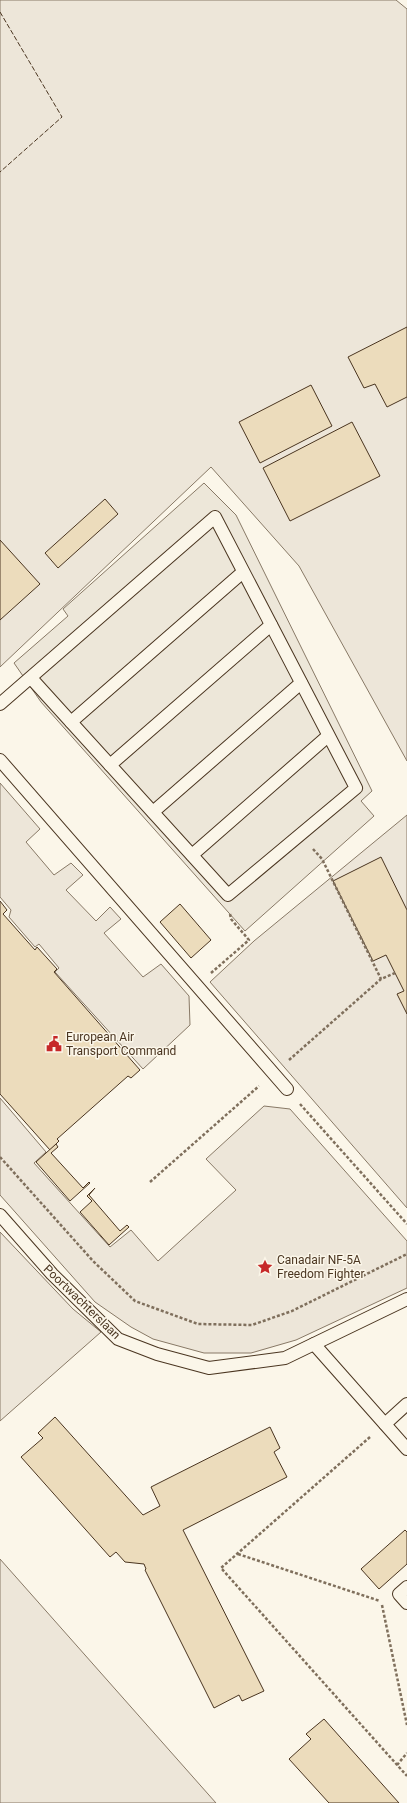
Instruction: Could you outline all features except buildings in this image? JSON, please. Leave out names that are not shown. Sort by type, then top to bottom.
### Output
[{"type":"lane","points":[[0,704],[215,517],[356,788],[228,895],[31,678]]},
{"type":"lane","points":[[71,722],[243,572]]},
{"type":"lane","points":[[110,765],[271,625]]},
{"type":"lane","points":[[153,812],[301,683]]},
{"type":"lane","points":[[192,855],[328,736]]},
{"type":"lane","points":[[0,760],[287,1089]]},
{"type":"lane","name":"Poortwachterslaan","points":[[0,1215],[52,1274],[118,1339],[157,1354],[209,1368],[285,1358],[407,1299]]},
{"type":"lane","points":[[314,1344],[407,1449]]},
{"type":"lane","points":[[385,1424],[407,1404]]},
{"type":"path","points":[[301,834],[322,859],[381,979]]},
{"type":"path","points":[[197,986],[248,940],[231,919],[228,895]]},
{"type":"path","points":[[287,1089],[407,1224]]},
{"type":"path","points":[[0,1157],[93,1261],[135,1301],[198,1324],[252,1325],[292,1311],[407,1254]]},
{"type":"path","points":[[385,1424],[221,1568],[407,1776]]},
{"type":"path","points":[[238,1553],[381,1601],[404,1594]]},
{"type":"path","points":[[381,1601],[407,1725]]},
{"type":"path","points":[[397,1765],[407,1753]]},
{"type":"shaded area","points":[[0,0],[396,0],[407,9],[407,761],[299,566],[211,467],[0,667]]},
{"type":"shaded area","points":[[204,483],[236,515],[372,791],[361,801],[374,816],[245,931],[41,702],[14,663],[68,616],[63,609]]},
{"type":"shaded area","points":[[0,783],[40,829],[26,842],[54,875],[71,863],[83,875],[66,890],[96,921],[110,907],[121,919],[104,933],[143,977],[161,964],[189,996],[190,1025],[143,1069],[55,972],[59,968],[39,944],[35,947],[9,917],[11,910],[0,897]]},
{"type":"shaded area","points":[[407,815],[407,1208],[210,982],[254,941]]},
{"type":"shaded area","points":[[0,1098],[46,1152],[34,1163],[110,1247],[131,1230],[158,1261],[236,1190],[206,1159],[264,1106],[290,1109],[407,1241],[407,1288],[296,1340],[251,1353],[204,1353],[153,1339],[131,1327],[95,1302],[0,1195]]},
{"type":"shaded area","points":[[0,1232],[73,1309],[101,1332],[0,1421]]},
{"type":"shaded area","points":[[0,1559],[216,1803],[0,1803]]},
{"type":"fence","points":[[0,12],[62,117],[0,172]]},
{"type":"place","name":"European Air Transport Command","points":[[54,1044]]},
{"type":"place","name":"Canadair NF-5A Freedom Fighter","points":[[265,1267]]}]
